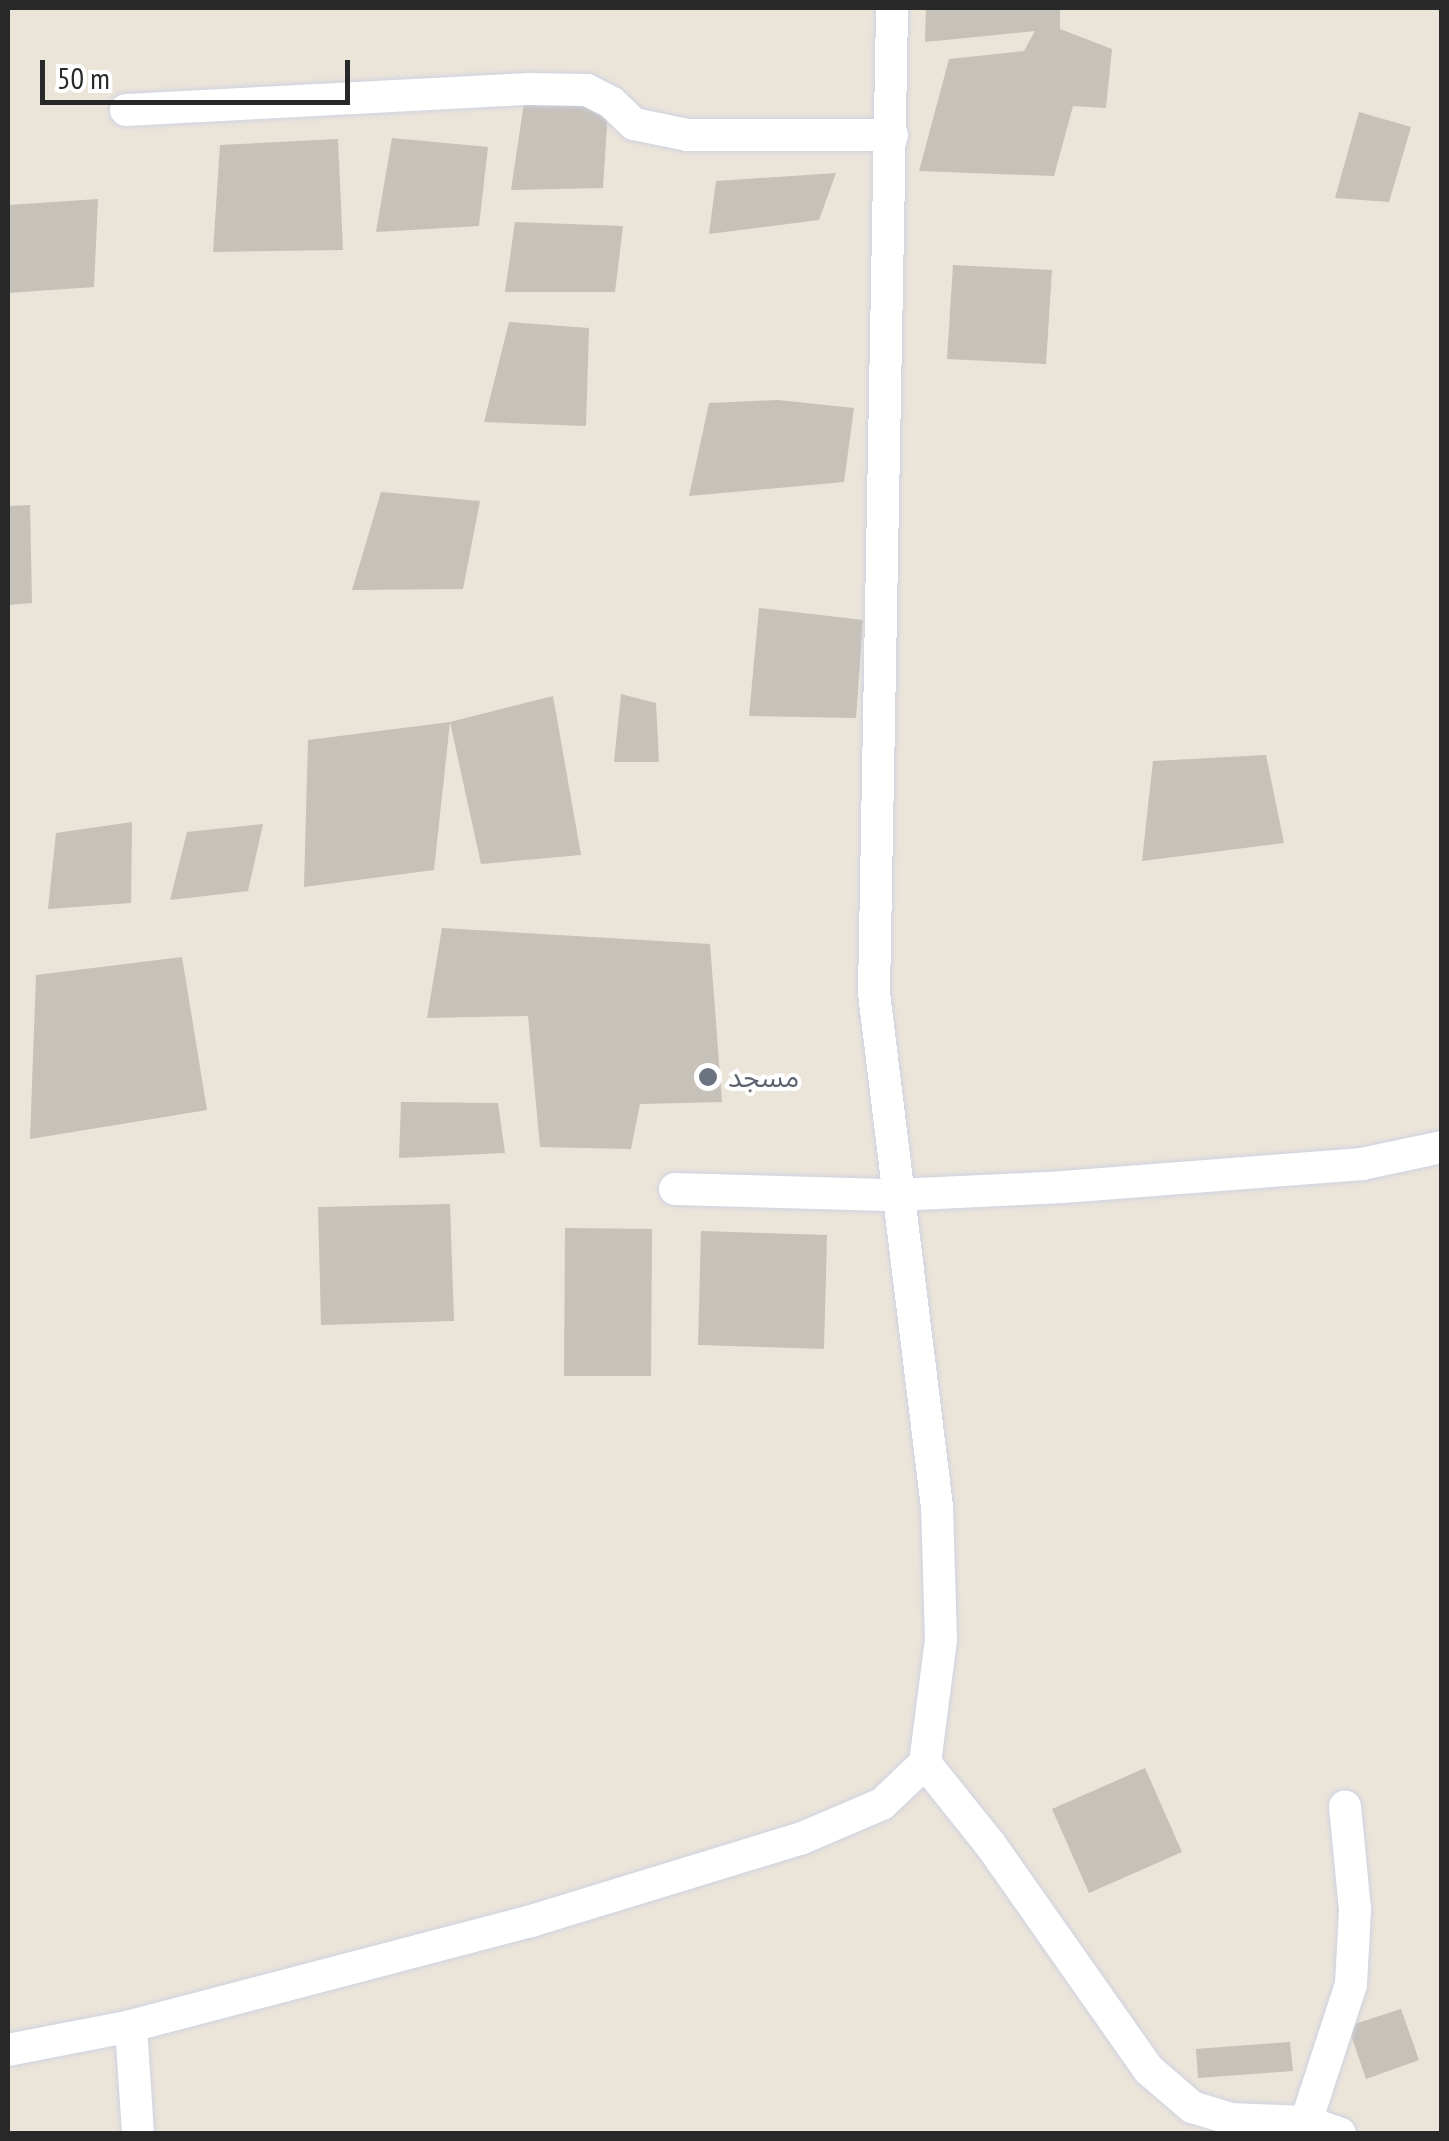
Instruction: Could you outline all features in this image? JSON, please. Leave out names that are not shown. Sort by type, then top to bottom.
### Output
[{"type":"street","points":[[8,2050],[131,2026],[530,1921],[800,1839],[882,1804],[925,1763],[941,1640],[938,1507],[896,1195],[874,993],[892,8]]},
{"type":"street","points":[[126,110],[529,89],[587,90],[612,103],[634,124],[687,135],[892,135]]},
{"type":"street","points":[[675,1188],[896,1195],[1362,1164],[1442,1148]]},
{"type":"street","points":[[925,1763],[990,1844],[1149,2070],[1192,2107],[1230,2119],[1340,2134]]},
{"type":"street","points":[[1294,2128],[1351,1984],[1355,1910],[1345,1806]]},
{"type":"street","points":[[131,2026],[138,2134]]},
{"type":"building","points":[[926,8],[1060,8],[1060,29],[1112,49],[1106,108],[1073,106],[1054,176],[919,171],[949,59],[1024,51],[1035,31],[925,42]]},
{"type":"building","points":[[525,96],[608,109],[603,188],[511,190]]},
{"type":"building","points":[[1359,112],[1411,127],[1389,202],[1335,198]]},
{"type":"building","points":[[392,138],[488,147],[479,226],[376,232]]},
{"type":"building","points":[[338,139],[343,250],[213,252],[220,145]]},
{"type":"building","points":[[836,173],[819,220],[709,234],[716,181]]},
{"type":"building","points":[[98,199],[94,287],[8,293],[8,205]]},
{"type":"building","points":[[515,222],[623,226],[615,292],[505,292]]},
{"type":"building","points":[[953,265],[1052,270],[1046,364],[947,359]]},
{"type":"building","points":[[509,322],[589,328],[586,426],[484,422]]},
{"type":"building","points":[[778,400],[854,408],[844,482],[689,496],[709,403]]},
{"type":"building","points":[[381,492],[480,501],[463,589],[352,590]]},
{"type":"building","points":[[30,505],[32,603],[8,605],[8,506]]},
{"type":"building","points":[[759,608],[863,620],[856,718],[749,716]]},
{"type":"building","points":[[621,694],[656,703],[659,762],[614,762]]},
{"type":"building","points":[[553,696],[581,855],[481,864],[450,722]]},
{"type":"building","points":[[450,722],[434,870],[304,887],[308,740]]},
{"type":"building","points":[[1266,755],[1284,843],[1142,861],[1153,761]]},
{"type":"building","points":[[132,822],[131,903],[48,909],[56,833]]},
{"type":"building","points":[[263,824],[248,891],[170,900],[187,832]]},
{"type":"building","points":[[442,928],[710,944],[722,1102],[640,1104],[631,1149],[540,1147],[528,1016],[427,1018]]},
{"type":"building","points":[[182,957],[207,1110],[30,1139],[36,975]]},
{"type":"building","points":[[401,1102],[498,1103],[505,1153],[399,1158]]},
{"type":"building","points":[[450,1204],[454,1321],[321,1325],[318,1207]]},
{"type":"building","points":[[565,1228],[652,1229],[651,1376],[564,1376]]},
{"type":"building","points":[[701,1231],[827,1235],[824,1349],[698,1345]]},
{"type":"building","points":[[1145,1768],[1182,1852],[1089,1893],[1052,1809]]},
{"type":"building","points":[[1401,2009],[1419,2060],[1366,2079],[1348,2026]]},
{"type":"building","points":[[1290,2042],[1293,2071],[1198,2078],[1196,2049]]},
{"type":"place","name":"مسجد","points":[[708,1077]]}]
